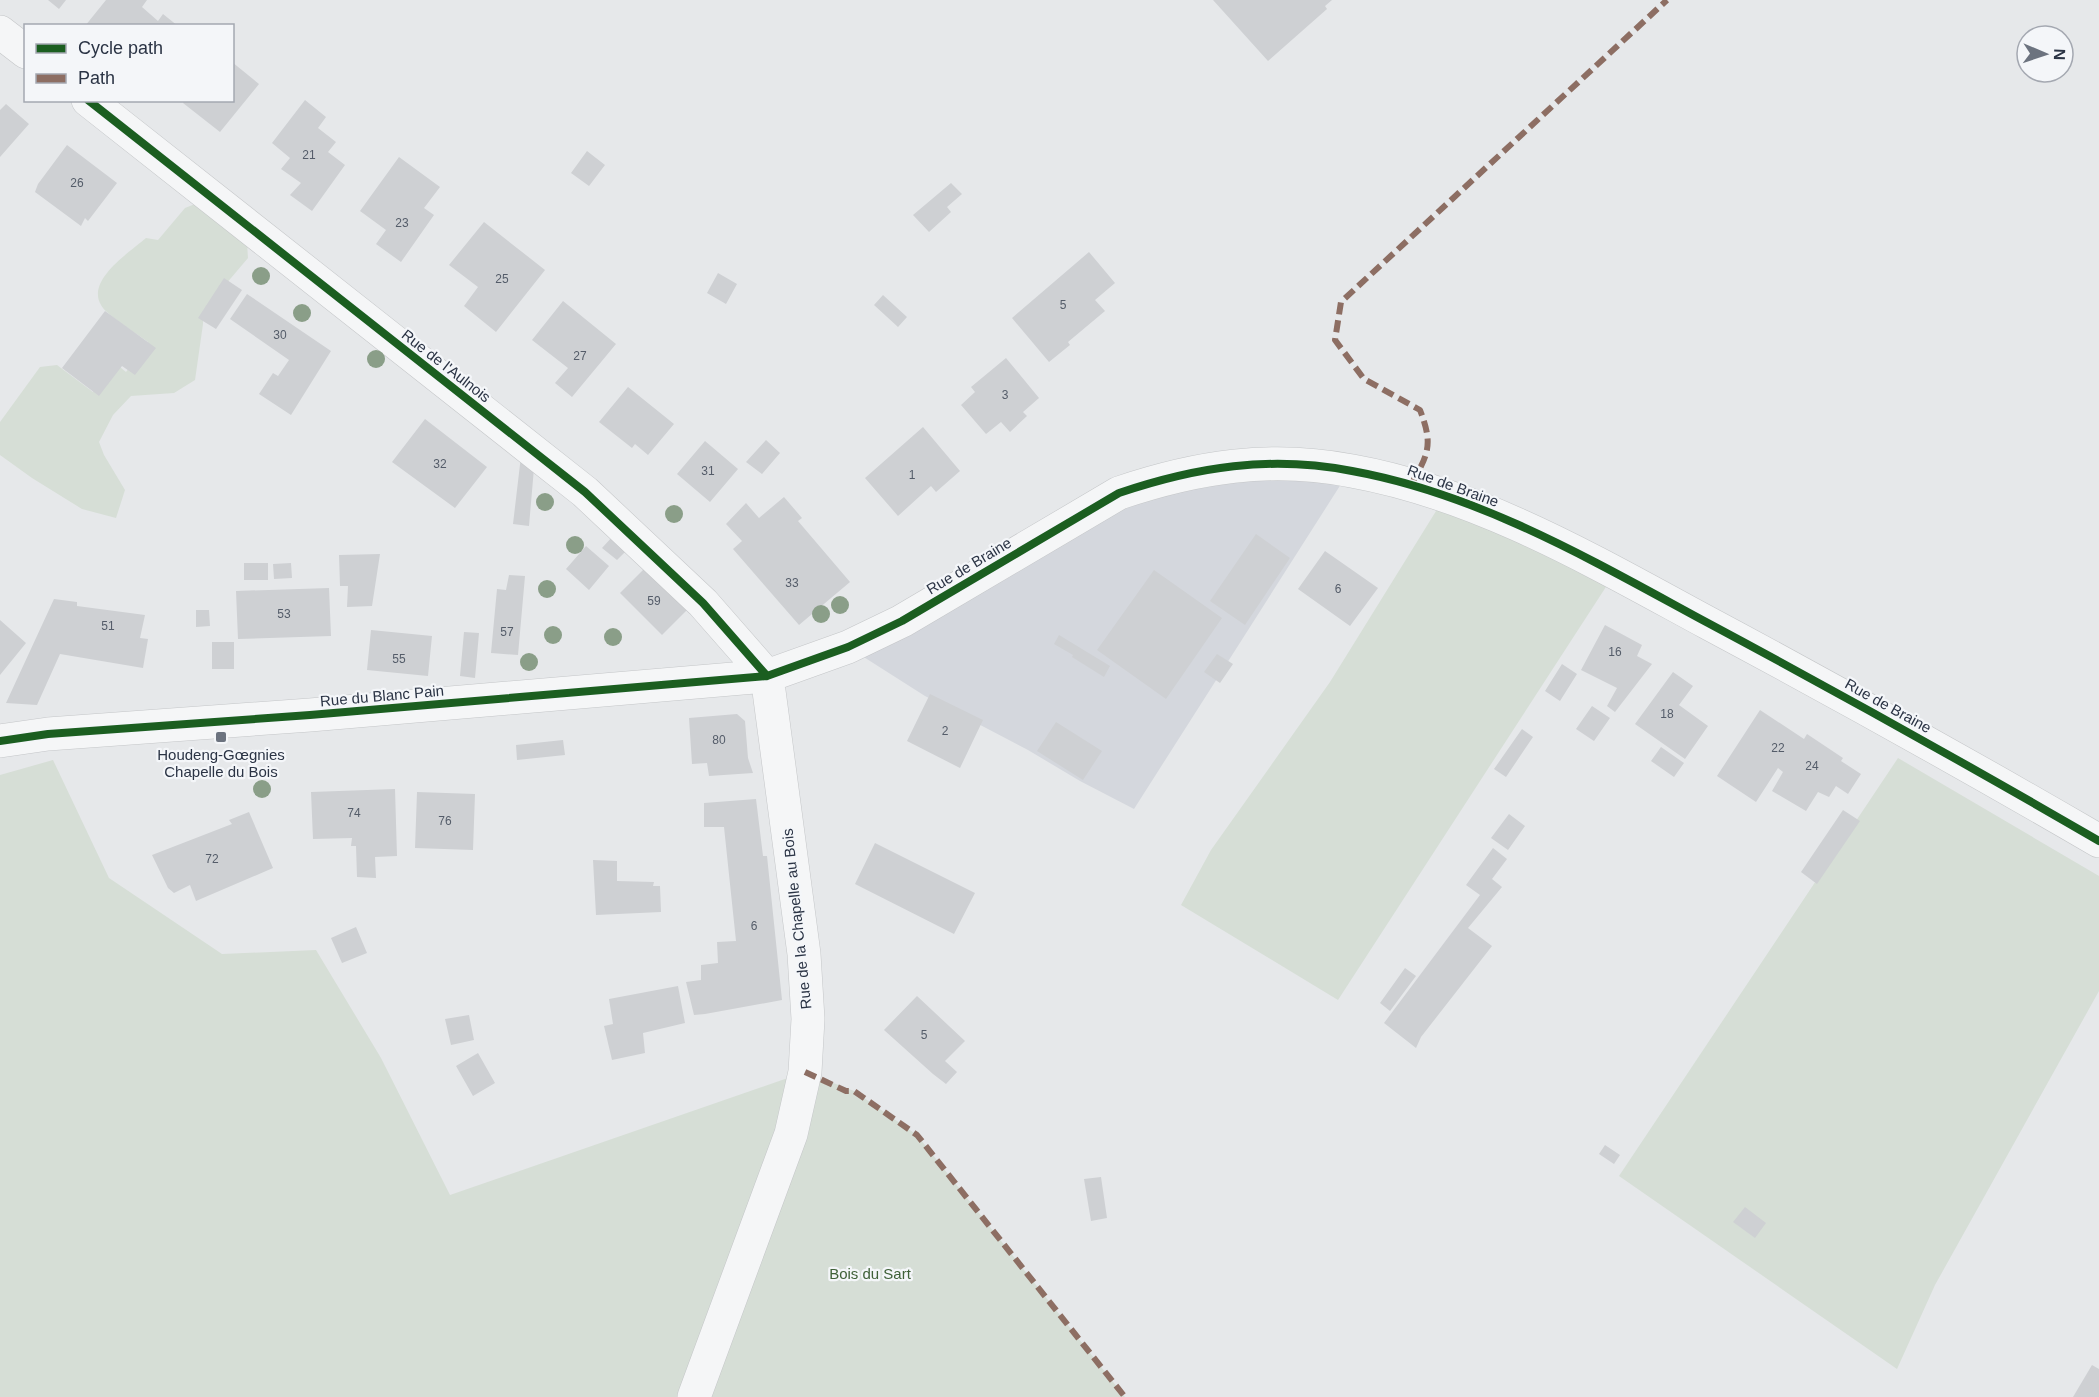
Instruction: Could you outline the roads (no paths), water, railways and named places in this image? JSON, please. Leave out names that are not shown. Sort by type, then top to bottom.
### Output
[{"type":"street","points":[[0,32],[24,50]]},
{"type":"street","name":"Rue de l'Aulnois","points":[[91,102],[585,492],[703,603],[767,676]]},
{"type":"street","name":"Rue de Braine","points":[[767,676],[848,647],[902,621],[1119,493],[1157,480],[1210,468],[1263,464],[1331,468],[1412,483],[1527,529],[1615,573],[1786,665],[2099,841]]},
{"type":"street","name":"Rue du Blanc Pain","points":[[0,741],[48,734],[322,714],[767,676]]},
{"type":"street","name":"Rue de la Chapelle au Bois","points":[[694,1397],[791,1134],[805,1072],[808,1019],[804,954],[767,676]]},
{"type":"place","name":"Houdeng-Gœgnies Chapelle du Bois","points":[[221,737]]},
{"type":"park label","name":"Bois du Sart","points":[[870,1274]]}]
